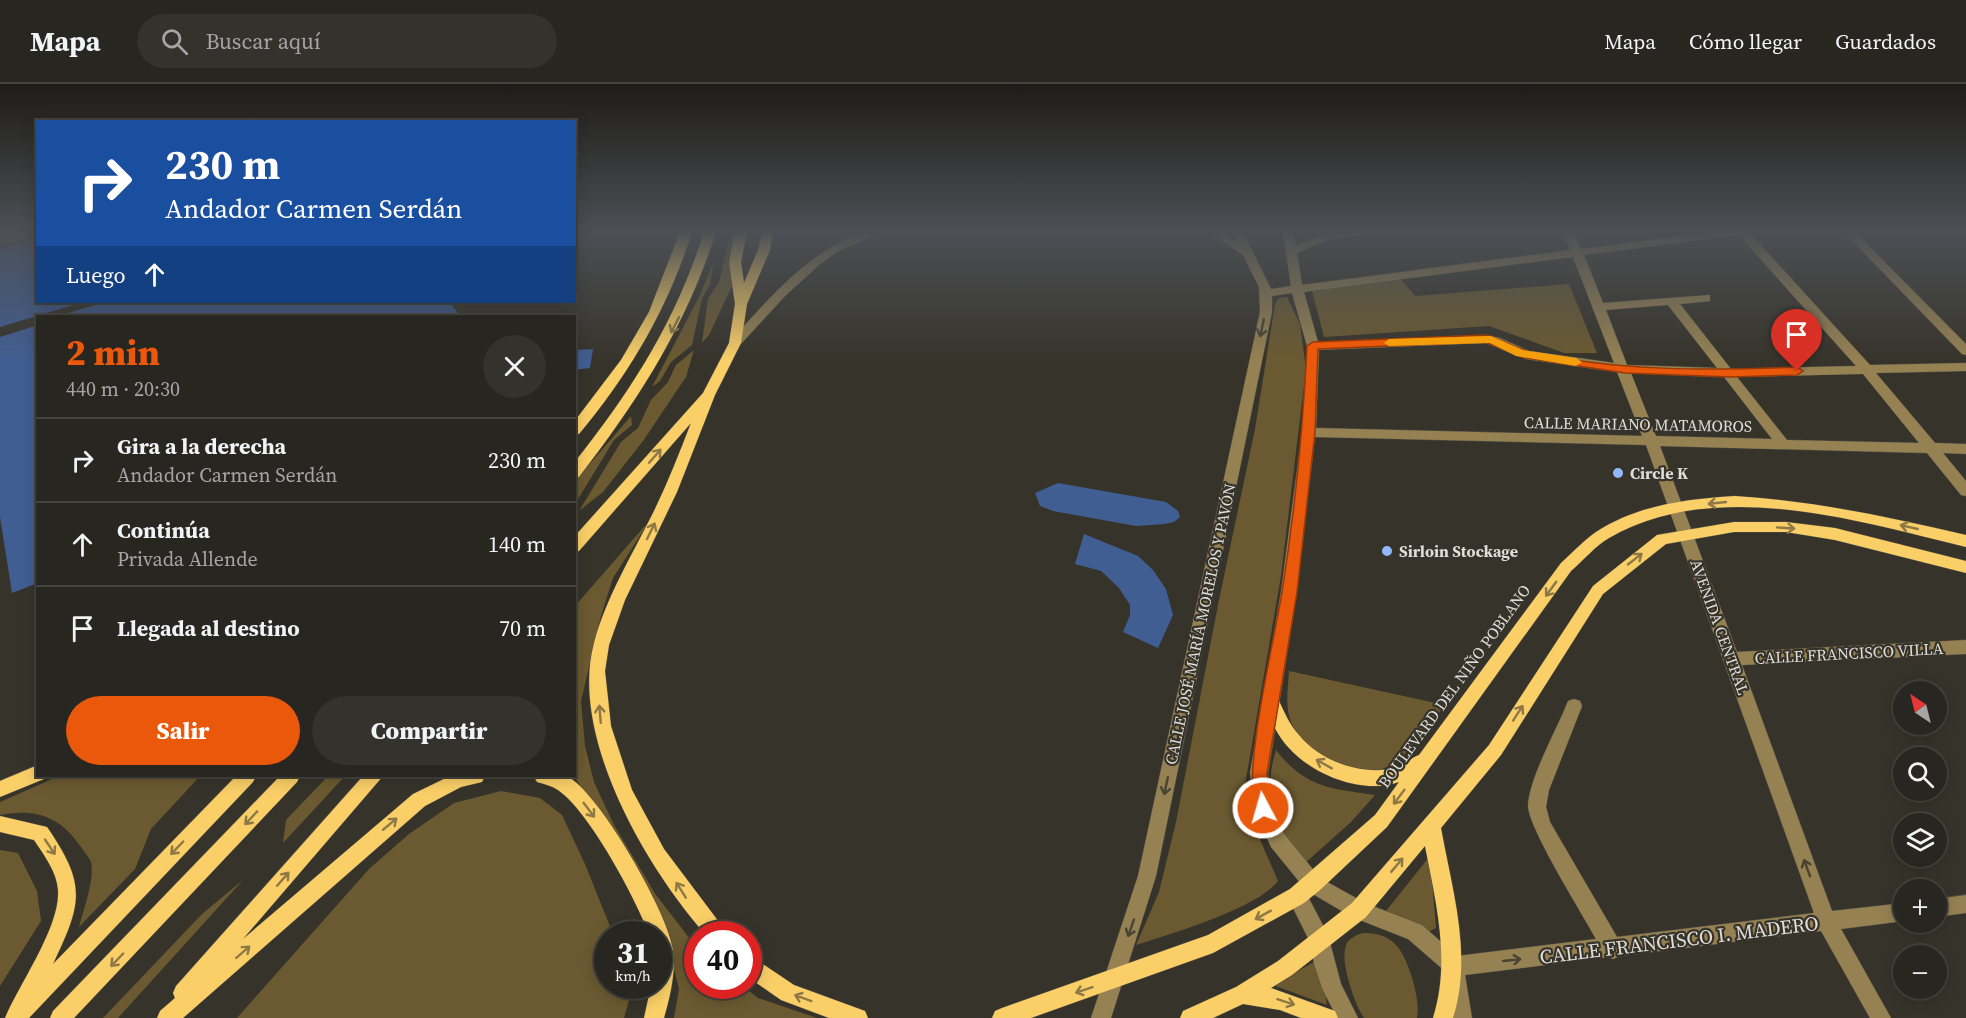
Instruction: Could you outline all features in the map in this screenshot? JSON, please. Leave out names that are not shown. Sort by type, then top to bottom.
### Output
[{"type":"main road","points":[[576,429],[606,396],[647,329],[671,276]]},
{"type":"main road","points":[[576,470],[626,408],[666,344],[690,297],[697,276]]},
{"type":"main road","points":[[737,276],[741,304]]},
{"type":"main road","points":[[706,921],[694,909],[648,836],[613,769],[600,723],[596,669],[613,609],[670,492],[708,395],[735,343],[741,304],[753,276]]},
{"type":"main road","points":[[576,545],[708,395]]},
{"type":"main road","name":"BOULEVARD DEL NIÑO POBLANO","points":[[1002,1018],[1213,943],[1305,890],[1381,821],[1566,567],[1603,534],[1640,516],[1722,501],[1815,507],[1966,541]]},
{"type":"main road","points":[[1190,1018],[1243,994],[1321,942],[1359,910],[1495,750],[1598,590],[1662,539],[1734,527],[1786,527],[1835,534],[1966,567]]},
{"type":"main road","points":[[1272,704],[1282,729],[1302,751],[1329,768],[1360,777],[1391,776],[1417,767],[1434,750]]},
{"type":"main road","points":[[0,789],[36,774]]},
{"type":"main road","points":[[15,1017],[246,777]]},
{"type":"main road","points":[[60,1018],[290,777]]},
{"type":"main road","points":[[161,1018],[373,777]]},
{"type":"main road","points":[[167,1018],[419,800],[458,780],[472,777]]},
{"type":"main road","points":[[546,777],[567,785],[589,808],[649,910],[662,942],[664,979],[654,1018]]},
{"type":"main road","points":[[0,824],[40,832],[56,856],[68,892],[59,927],[15,1017]]},
{"type":"main road","points":[[1431,825],[1454,966],[1450,998],[1443,1018]]},
{"type":"main road","points":[[762,974],[788,993],[858,1018]]},
{"type":"main road","points":[[1243,994],[1280,1000],[1328,1018]]},
{"type":"street","points":[[735,343],[802,276]]},
{"type":"street","name":"CALLE JOSÉ MARÍA MORELOS Y PAVÓN","points":[[1101,1018],[1148,876],[1266,312],[1267,293],[1261,276]]},
{"type":"street","points":[[1296,276],[1313,346],[1309,432],[1290,592],[1259,773],[1263,808],[1305,890],[1332,988],[1348,1018]]},
{"type":"street","points":[[1267,293],[1405,276]]},
{"type":"street","name":"AVENIDA CENTRAL","points":[[1586,276],[1625,369],[1677,508],[1827,923],[1881,1018]]},
{"type":"street","points":[[1782,276],[1865,368],[1966,491]]},
{"type":"street","points":[[1892,276],[1966,351]]},
{"type":"street","points":[[1599,307],[1706,298]]},
{"type":"street","points":[[1672,302],[1783,444]]},
{"type":"street","points":[[1313,346],[1486,339],[1526,355],[1625,369],[1730,374],[1865,368],[1966,367]]},
{"type":"street","name":"CALLE MARIANO MATAMOROS","points":[[1309,432],[1966,449]]},
{"type":"street","name":"CALLE FRANCISCO VILLA","points":[[1731,659],[1966,646]]},
{"type":"street","points":[[1574,706],[1540,790],[1537,807],[1542,825],[1613,949]]},
{"type":"street","points":[[1305,890],[1415,932],[1454,966],[1462,1018]]},
{"type":"street","points":[[1947,907],[1966,904]]},
{"type":"street","name":"CALLE FRANCISCO I. MADERO","points":[[1454,966],[1613,949],[1893,914]]},
{"type":"shaded area","points":[[708,276],[711,276],[702,299],[692,345],[671,362],[660,381],[652,387]]},
{"type":"shaded area","points":[[721,276],[737,276],[709,335],[702,343],[708,299]]},
{"type":"shaded area","points":[[1400,278],[1415,296],[1569,284],[1597,353],[1564,353],[1489,326],[1324,337],[1312,291]]},
{"type":"shaded area","points":[[1287,297],[1300,324],[1306,369],[1281,576],[1245,785],[1249,814],[1278,881],[1268,891],[1233,910],[1136,945],[1159,892],[1176,822],[1255,429],[1275,304],[1279,298]]},
{"type":"shaded area","points":[[694,350],[686,377],[643,441],[603,492],[579,511],[621,442],[638,428],[651,400],[668,382],[676,365]]},
{"type":"shaded area","points":[[631,416],[632,425],[614,440],[576,502],[576,480]]},
{"type":"shaded area","points":[[650,520],[613,578],[601,616],[581,701],[585,746],[594,782],[614,825],[656,895],[684,931],[684,999],[761,999],[817,1018],[674,1018],[679,989],[672,961],[672,921],[662,921],[660,914],[576,779],[570,777],[576,777],[576,605]]},
{"type":"shaded area","points":[[1289,671],[1445,705],[1413,745],[1392,764],[1380,770],[1351,769],[1323,757],[1311,748],[1293,726],[1288,706]]},
{"type":"shaded area","points":[[1276,750],[1287,763],[1309,780],[1332,788],[1375,795],[1351,822],[1304,864],[1286,836],[1274,810],[1270,783]]},
{"type":"shaded area","points":[[57,777],[199,777],[151,829],[135,869],[79,927],[88,895],[91,862],[73,836],[55,821],[35,814],[0,815],[0,802]]},
{"type":"shaded area","points":[[327,777],[344,777],[283,843],[286,820]]},
{"type":"shaded area","points":[[501,791],[540,798],[562,815],[608,921],[594,921],[594,999],[629,999],[624,1018],[237,1018],[369,869],[409,834],[454,803]]},
{"type":"shaded area","points":[[0,850],[18,853],[37,891],[41,921],[0,986]]},
{"type":"shaded area","points":[[1430,856],[1436,928],[1428,932],[1391,918],[1386,911]]},
{"type":"shaded area","points":[[243,880],[118,1018],[103,1018],[202,914]]},
{"type":"shaded area","points":[[1363,933],[1383,936],[1391,940],[1399,949],[1408,967],[1415,990],[1417,1018],[1364,1018],[1352,993],[1345,959],[1347,943]]},
{"type":"shaded area","points":[[1321,958],[1327,1005],[1273,985]]},
{"type":"building","points":[[0,276],[36,276],[36,303],[80,303],[36,315],[0,327]]},
{"type":"building","points":[[102,303],[451,303],[459,315],[61,315]]},
{"type":"building","points":[[36,326],[36,584],[12,593],[0,517],[0,337]]},
{"type":"building","points":[[593,349],[590,368],[576,370],[576,350]]},
{"type":"building","points":[[1058,483],[1166,502],[1178,511],[1180,517],[1174,522],[1136,526],[1053,511],[1040,506],[1035,493]]},
{"type":"building","points":[[1084,534],[1138,556],[1153,570],[1166,589],[1173,615],[1158,648],[1123,632],[1130,615],[1130,605],[1119,588],[1101,571],[1075,564]]},
{"type":"slow traffic","points":[[1389,343],[1491,339],[1520,353],[1576,362]]},
{"type":"place","name":"Circle K","points":[[1618,473]]},
{"type":"place","name":"Sirloin Stockage","points":[[1387,551]]},
{"type":"route","points":[[1263,808],[1259,773],[1290,592],[1309,432],[1314,364],[1313,346],[1486,339],[1496,341],[1526,355],[1625,369],[1730,374],[1797,371]]}]
